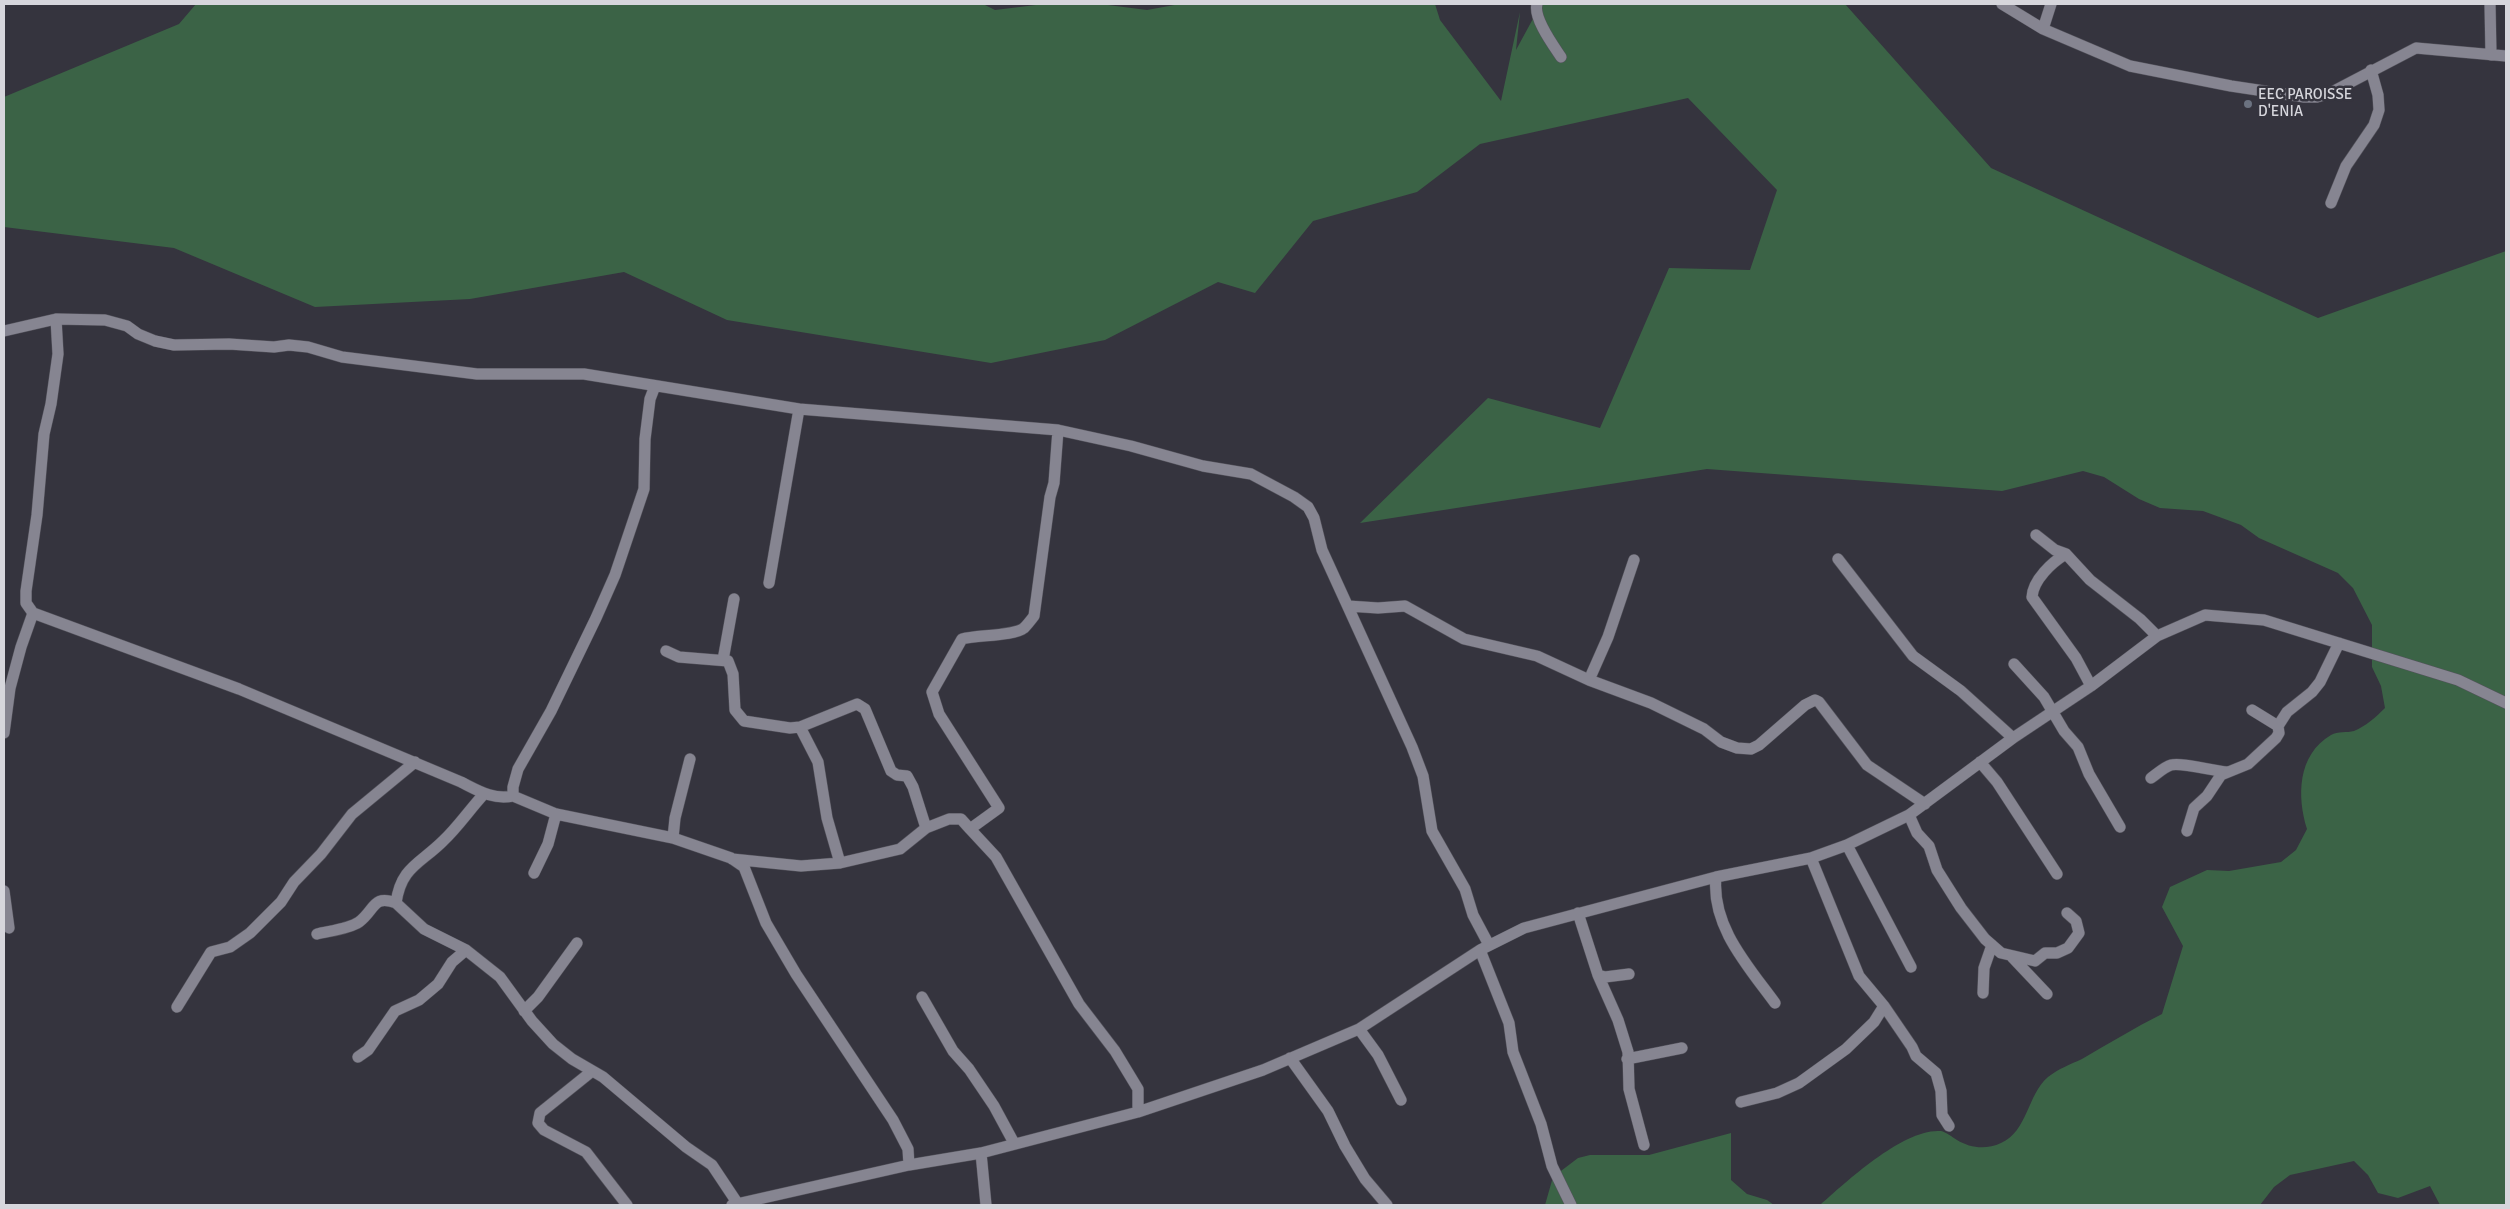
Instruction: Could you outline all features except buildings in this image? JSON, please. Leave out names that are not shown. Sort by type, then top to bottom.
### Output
[{"type":"street","points":[[1537,4],[1536,9],[1546,35],[1561,57]]},
{"type":"street","points":[[2002,4],[2043,29],[2130,66],[2231,86],[2304,97],[2317,97],[2330,93],[2416,48],[2506,56]]},
{"type":"street","points":[[2043,29],[2051,4]]},
{"type":"street","points":[[2490,4],[2491,55]]},
{"type":"street","points":[[2332,203],[2346,166],[2374,124],[2379,110],[2378,95],[2372,70]]},
{"type":"street","points":[[56,319],[58,354],[52,404],[44,434],[37,515],[26,591],[26,603],[34,612],[191,673],[239,689],[415,762],[484,794],[502,798],[513,796],[556,814],[673,838],[734,860],[801,866],[840,863],[900,848],[926,828],[949,818],[961,820],[996,858],[1079,1004],[1115,1051],[1138,1089],[1138,1112]]},
{"type":"street","points":[[4,330],[56,319],[105,320],[127,326],[138,334],[155,341],[174,345],[229,344],[274,347],[289,345],[308,347],[342,357],[477,374],[584,374],[799,409],[1058,430],[1131,446],[1203,466],[1251,474],[1294,496],[1308,507],[1314,518],[1322,550],[1424,776],[1432,831],[1465,889],[1509,1023],[1512,1052],[1541,1124],[1552,1166],[1571,1205]]},
{"type":"street","points":[[513,796],[513,787],[518,768],[551,710],[596,618],[618,566],[644,489],[645,440],[650,400],[655,386]]},
{"type":"street","points":[[769,584],[799,409]]},
{"type":"street","points":[[970,830],[999,808],[939,714],[932,692],[962,639],[978,635],[1012,633],[1023,629],[1034,616],[1050,497],[1054,483],[1058,430]]},
{"type":"street","points":[[2036,535],[2055,550],[2066,554],[2090,580],[2140,619],[2157,636]]},
{"type":"street","points":[[2066,554],[2038,580],[2032,597],[2076,658],[2091,686]]},
{"type":"street","points":[[1838,559],[1913,656],[1961,691],[2013,738]]},
{"type":"street","points":[[1589,680],[1608,637],[1634,560]]},
{"type":"street","points":[[723,660],[734,599]]},
{"type":"street","points":[[1348,606],[1378,608],[1406,606],[1464,639],[1537,656],[1589,680],[1651,703],[1704,729],[1722,742],[1737,748],[1751,749],[1759,745],[1805,705],[1811,701],[1819,702],[1867,765],[1925,804]]},
{"type":"street","points":[[4,733],[10,688],[21,646],[34,612]]},
{"type":"street","points":[[317,934],[358,923],[379,900],[384,899],[396,903],[424,929],[466,950],[500,977],[524,1011],[553,1044],[591,1072],[603,1077],[686,1147],[712,1165],[735,1204],[909,1165],[981,1153],[1138,1112],[1262,1070],[1359,1029],[1485,947],[1524,928],[1716,877],[1811,858],[1847,845],[1909,815],[2013,738],[2091,686],[2157,636],[2205,615],[2264,620],[2458,680],[2506,703]]},
{"type":"street","points":[[2151,778],[2172,764],[2197,767],[2208,771],[2226,772],[2238,770],[2248,764],[2276,738],[2279,733],[2278,726],[2287,712],[2312,692],[2320,682],[2339,643]]},
{"type":"street","points":[[666,651],[679,657],[728,661],[733,674],[734,710],[744,721],[756,724],[800,727],[857,704],[866,709],[891,771],[897,775],[906,776],[913,787],[926,828]]},
{"type":"street","points":[[2014,664],[2053,711],[2064,731],[2078,748],[2104,802],[2120,827]]},
{"type":"street","points":[[2252,710],[2278,726]]},
{"type":"street","points":[[800,727],[818,762],[827,818],[840,863]]},
{"type":"street","points":[[673,838],[675,818],[690,759]]},
{"type":"street","points":[[177,1007],[211,952],[230,947],[250,933],[280,902],[294,882],[321,854],[352,814],[415,762]]},
{"type":"street","points":[[1980,762],[1997,782],[2057,874]]},
{"type":"street","points":[[2187,831],[2194,808],[2226,772]]},
{"type":"street","points":[[396,903],[402,880],[418,861],[444,841],[484,794]]},
{"type":"street","points":[[534,873],[548,844],[556,814]]},
{"type":"street","points":[[1909,815],[1917,833],[1929,846],[1937,870],[1961,908],[2001,953],[2034,961],[2045,954],[2057,953],[2068,948],[2079,933],[2076,921],[2068,913]]},
{"type":"street","points":[[1847,845],[1911,967]]},
{"type":"street","points":[[731,858],[744,867],[766,923],[791,966],[892,1120],[908,1149],[909,1165]]},
{"type":"street","points":[[1811,858],[1859,976],[1884,1006],[1912,1046],[1916,1056],[1936,1073],[1942,1091],[1942,1116],[1949,1126]]},
{"type":"street","points":[[1716,877],[1715,887],[1725,930],[1734,947],[1775,1003]]},
{"type":"street","points":[[4,891],[9,928]]},
{"type":"street","points":[[1578,913],[1598,975],[1618,1020],[1628,1052],[1629,1089],[1644,1145]]},
{"type":"street","points":[[524,1011],[538,997],[577,943]]},
{"type":"street","points":[[1983,993],[1984,968],[1992,945]]},
{"type":"street","points":[[358,1057],[368,1050],[395,1012],[419,1000],[438,984],[452,962],[466,950]]},
{"type":"street","points":[[2012,957],[2047,994]]},
{"type":"street","points":[[1598,975],[1605,977],[1629,974]]},
{"type":"street","points":[[922,997],[953,1051],[969,1069],[994,1106],[1014,1143]]},
{"type":"street","points":[[1741,1102],[1777,1093],[1799,1083],[1846,1048],[1874,1022],[1884,1006]]},
{"type":"street","points":[[1359,1029],[1378,1055],[1401,1100]]},
{"type":"street","points":[[1627,1059],[1644,1054],[1682,1048]]},
{"type":"street","points":[[1290,1058],[1328,1111],[1345,1146],[1365,1179],[1387,1205]]},
{"type":"street","points":[[591,1072],[540,1113],[538,1123],[544,1130],[586,1152],[627,1205]]},
{"type":"street","points":[[981,1153],[986,1205]]},
{"type":"green space","points":[[196,4],[983,4],[995,10],[1044,4],[1100,4],[1147,10],[1180,4],[1435,4],[1440,20],[1501,101],[1520,12],[1516,50],[1541,4],[1845,4],[1991,168],[2318,318],[2506,251],[2506,1205],[2440,1205],[2430,1186],[2398,1198],[2378,1193],[2368,1175],[2354,1161],[2290,1175],[2274,1187],[2260,1205],[1820,1205],[1860,1170],[1877,1158],[1910,1138],[1926,1132],[1941,1131],[1962,1143],[1978,1147],[1990,1147],[2001,1143],[2017,1130],[2036,1093],[2048,1077],[2162,1014],[2183,946],[2162,907],[2170,887],[2207,870],[2229,871],[2281,862],[2296,850],[2307,829],[2301,790],[2302,778],[2312,754],[2320,743],[2331,735],[2358,729],[2371,721],[2385,708],[2381,686],[2372,667],[2372,625],[2353,588],[2338,573],[2259,538],[2241,525],[2203,511],[2160,508],[2139,499],[2104,477],[2083,471],[2002,491],[1707,469],[1360,523],[1488,398],[1600,428],[1669,268],[1750,270],[1777,190],[1688,98],[1480,144],[1417,192],[1313,221],[1255,293],[1218,282],[1105,340],[991,363],[727,320],[624,272],[470,299],[315,307],[174,248],[4,227],[4,97],[179,24]]},
{"type":"green space","points":[[1731,1133],[1731,1180],[1747,1194],[1767,1200],[1774,1205],[1545,1205],[1553,1177],[1578,1158],[1590,1155],[1649,1155]]},
{"type":"place","name":"EEC PAROISSE D'ENIA","points":[[2248,104]]}]
